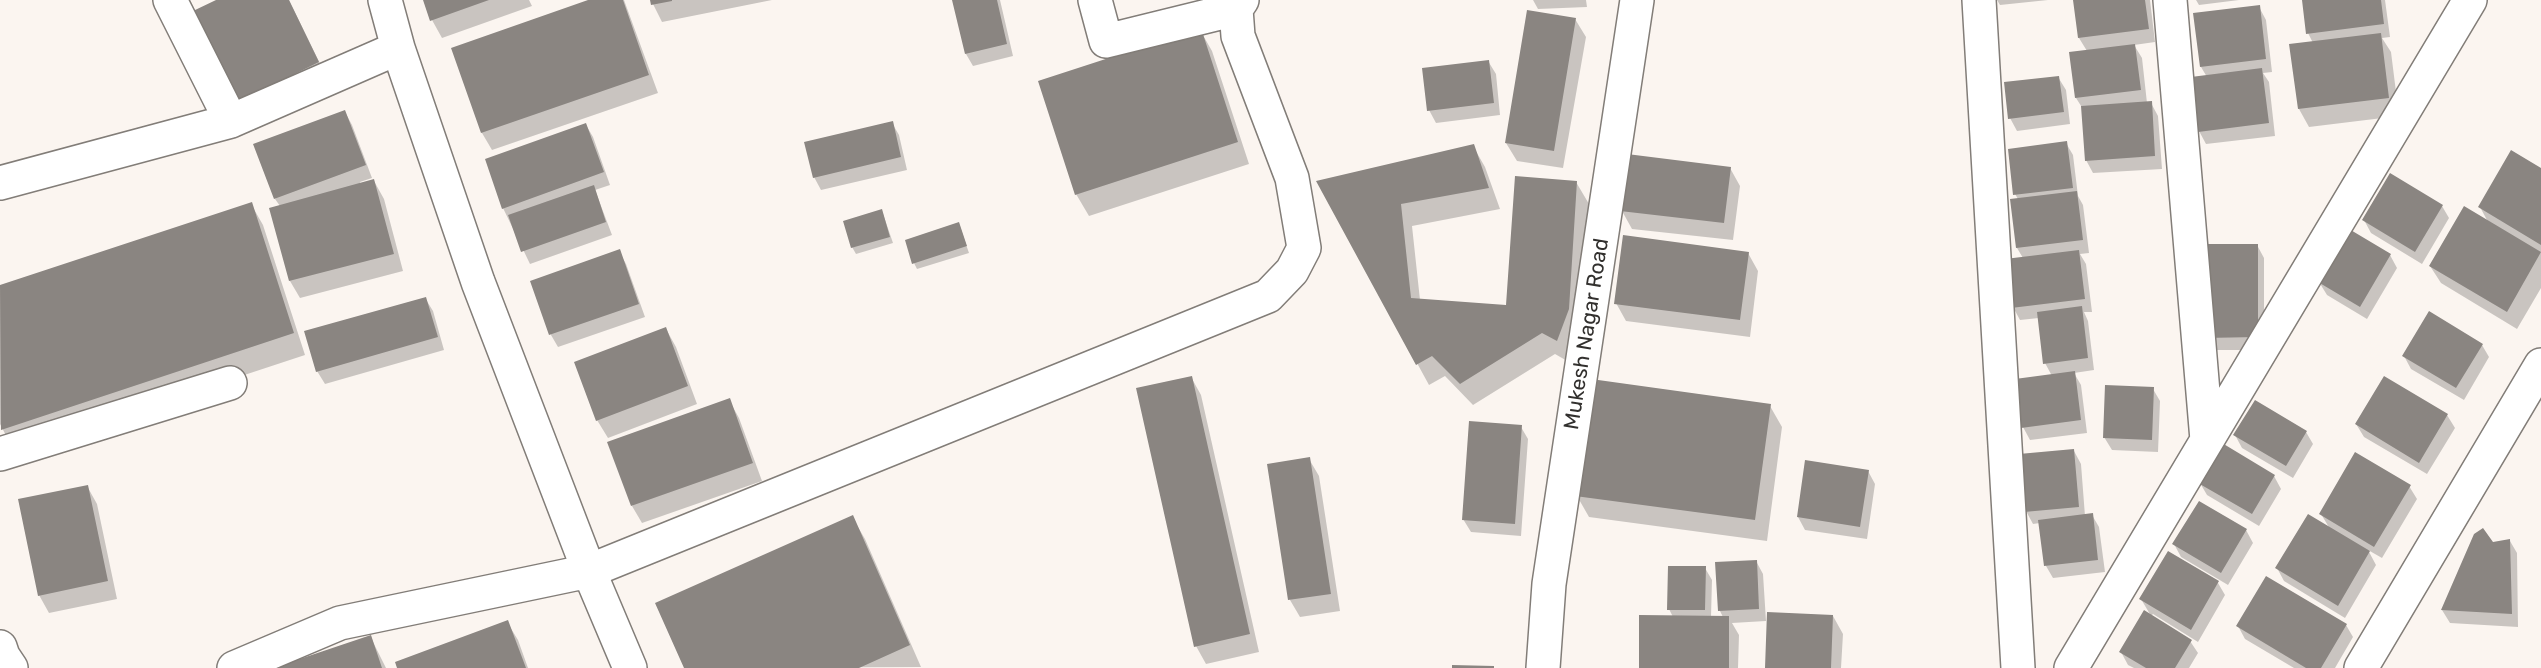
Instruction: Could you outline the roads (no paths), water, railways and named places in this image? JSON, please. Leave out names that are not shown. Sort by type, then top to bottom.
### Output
[{"type":"street","points":[[170,0],[231,121]]},
{"type":"street","points":[[385,0],[398,48],[478,282],[589,571],[630,668]]},
{"type":"street","points":[[234,668],[340,623],[589,571],[1268,296],[1292,271],[1304,248],[1292,178],[1238,36],[1239,4],[1106,41],[1095,0]]},
{"type":"street","name":"Mukesh Nagar Road","points":[[1543,668],[1551,573],[1637,0]]},
{"type":"street","points":[[1979,0],[2018,668]]},
{"type":"street","points":[[2170,0],[2207,440]]},
{"type":"street","points":[[2071,668],[2470,0]]},
{"type":"street","points":[[0,183],[231,121],[398,48]]},
{"type":"street","points":[[2361,668],[2541,365]]},
{"type":"street","points":[[0,454],[230,383]]},
{"type":"street","points":[[0,647],[11,668]]}]
